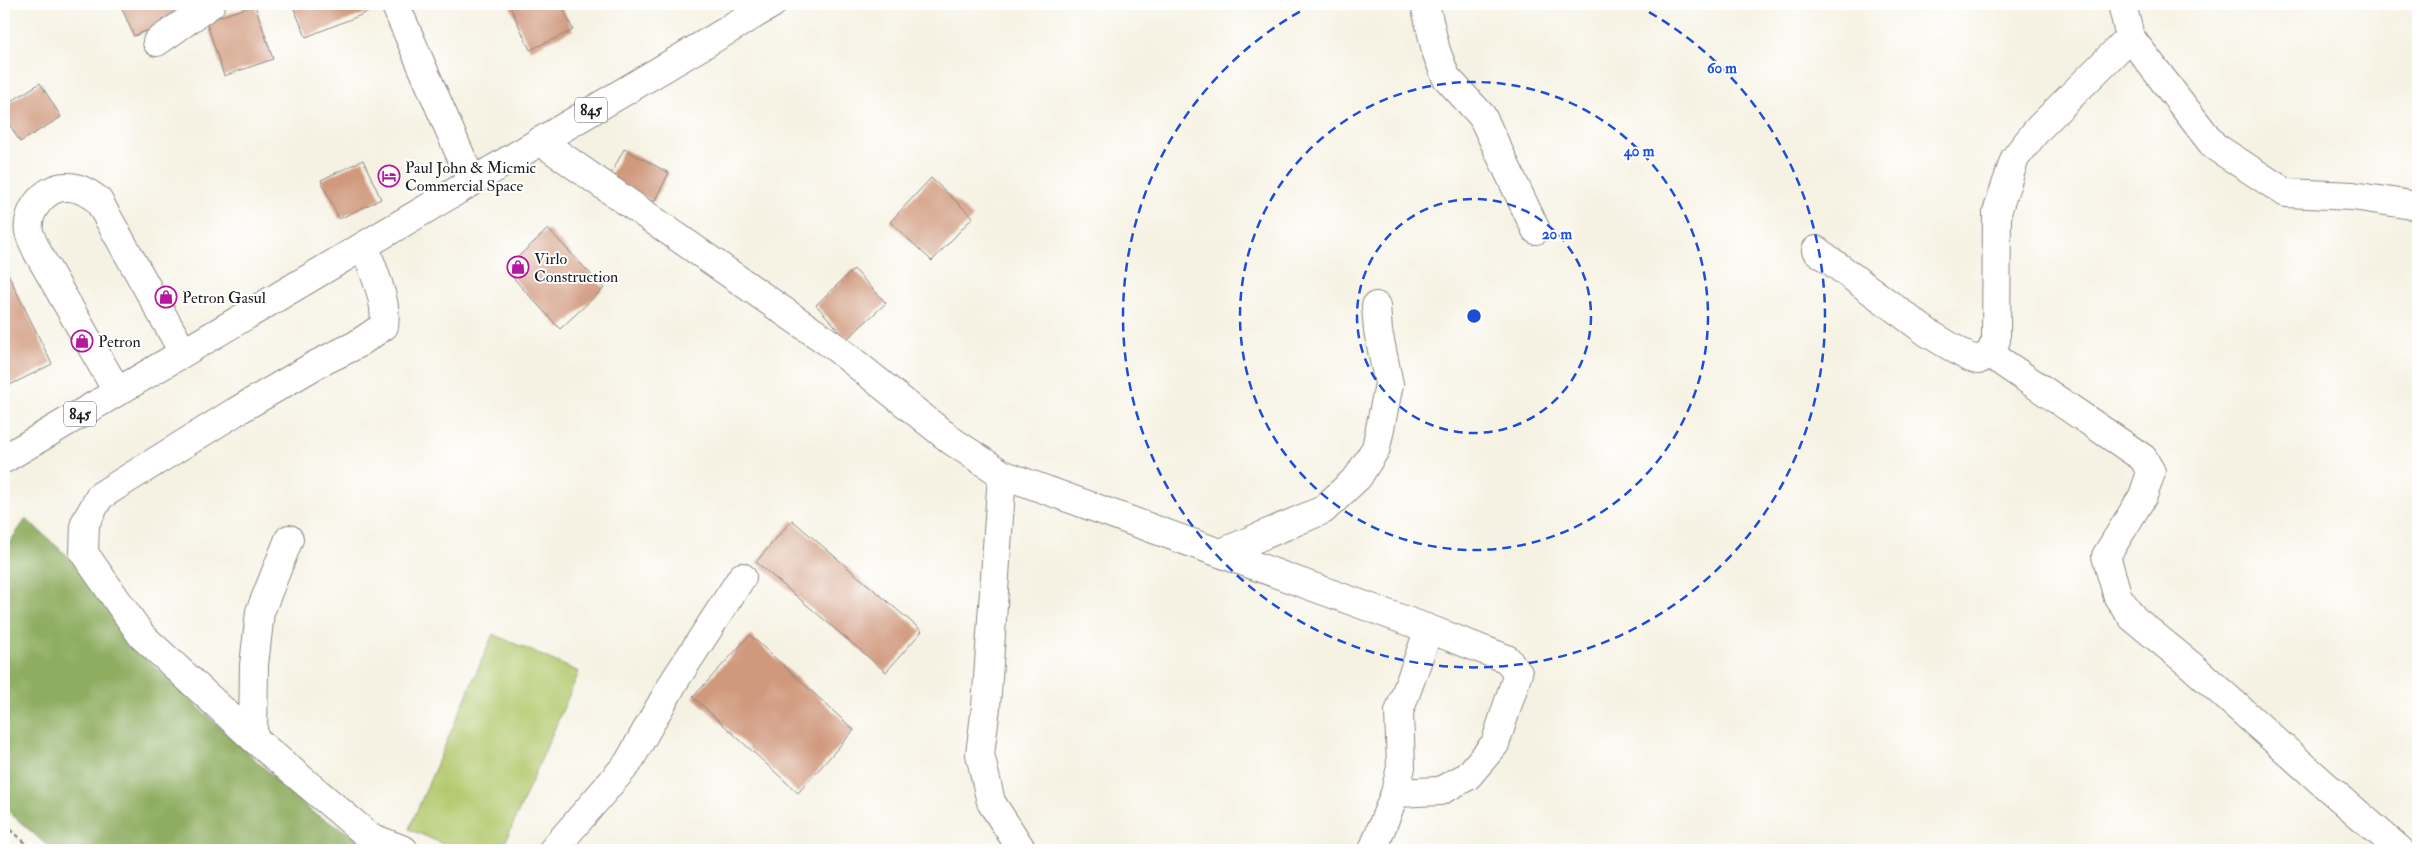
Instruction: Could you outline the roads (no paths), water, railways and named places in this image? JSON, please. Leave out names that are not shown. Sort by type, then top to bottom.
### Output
[{"type":"street","points":[[156,42],[211,4]]},
{"type":"street","points":[[395,4],[472,182]]},
{"type":"street","name":"845","points":[[4,459],[183,352],[365,247],[540,140],[772,4]]},
{"type":"street","points":[[1425,4],[1436,51],[1446,77],[1482,116],[1536,230]]},
{"type":"street","points":[[2122,4],[2130,37],[2214,146],[2286,193],[2353,196],[2418,206]]},
{"type":"street","points":[[1816,250],[1936,338],[1978,360],[1990,354],[1996,340],[1997,212],[2015,158],[2037,130],[2130,37]]},
{"type":"street","points":[[540,140],[834,347],[952,440],[1002,474],[1429,628],[1507,660],[1518,673],[1495,744],[1468,776],[1440,791],[1395,793]]},
{"type":"street","points":[[117,391],[38,253],[28,230],[34,205],[43,196],[65,186],[88,192],[98,200],[183,352]]},
{"type":"street","points":[[365,247],[383,301],[386,314],[384,326],[356,345],[316,364],[100,496],[85,523],[84,553],[142,636],[253,738],[370,837],[404,850]]},
{"type":"street","points":[[1221,553],[1323,510],[1358,477],[1376,448],[1388,384],[1378,332],[1376,306]]},
{"type":"street","points":[[1990,354],[2143,458],[2151,472],[2143,496],[2106,556],[2118,597],[2133,618],[2193,666],[2324,786],[2400,850]]},
{"type":"street","points":[[1002,474],[986,707],[980,754],[991,802],[1022,850]]},
{"type":"street","points":[[253,738],[254,665],[260,612],[289,539]]},
{"type":"street","points":[[552,850],[628,763],[674,680],[742,577]]},
{"type":"street","points":[[1373,850],[1395,793],[1400,766],[1399,712],[1429,628]]},
{"type":"place","name":"Paul John & Micmic Commercial Space","points":[[389,176]]},
{"type":"place","name":"Virlo Construction","points":[[518,267]]},
{"type":"place","name":"Petron Gasul","points":[[166,297]]},
{"type":"place","name":"Petron","points":[[82,341]]}]
